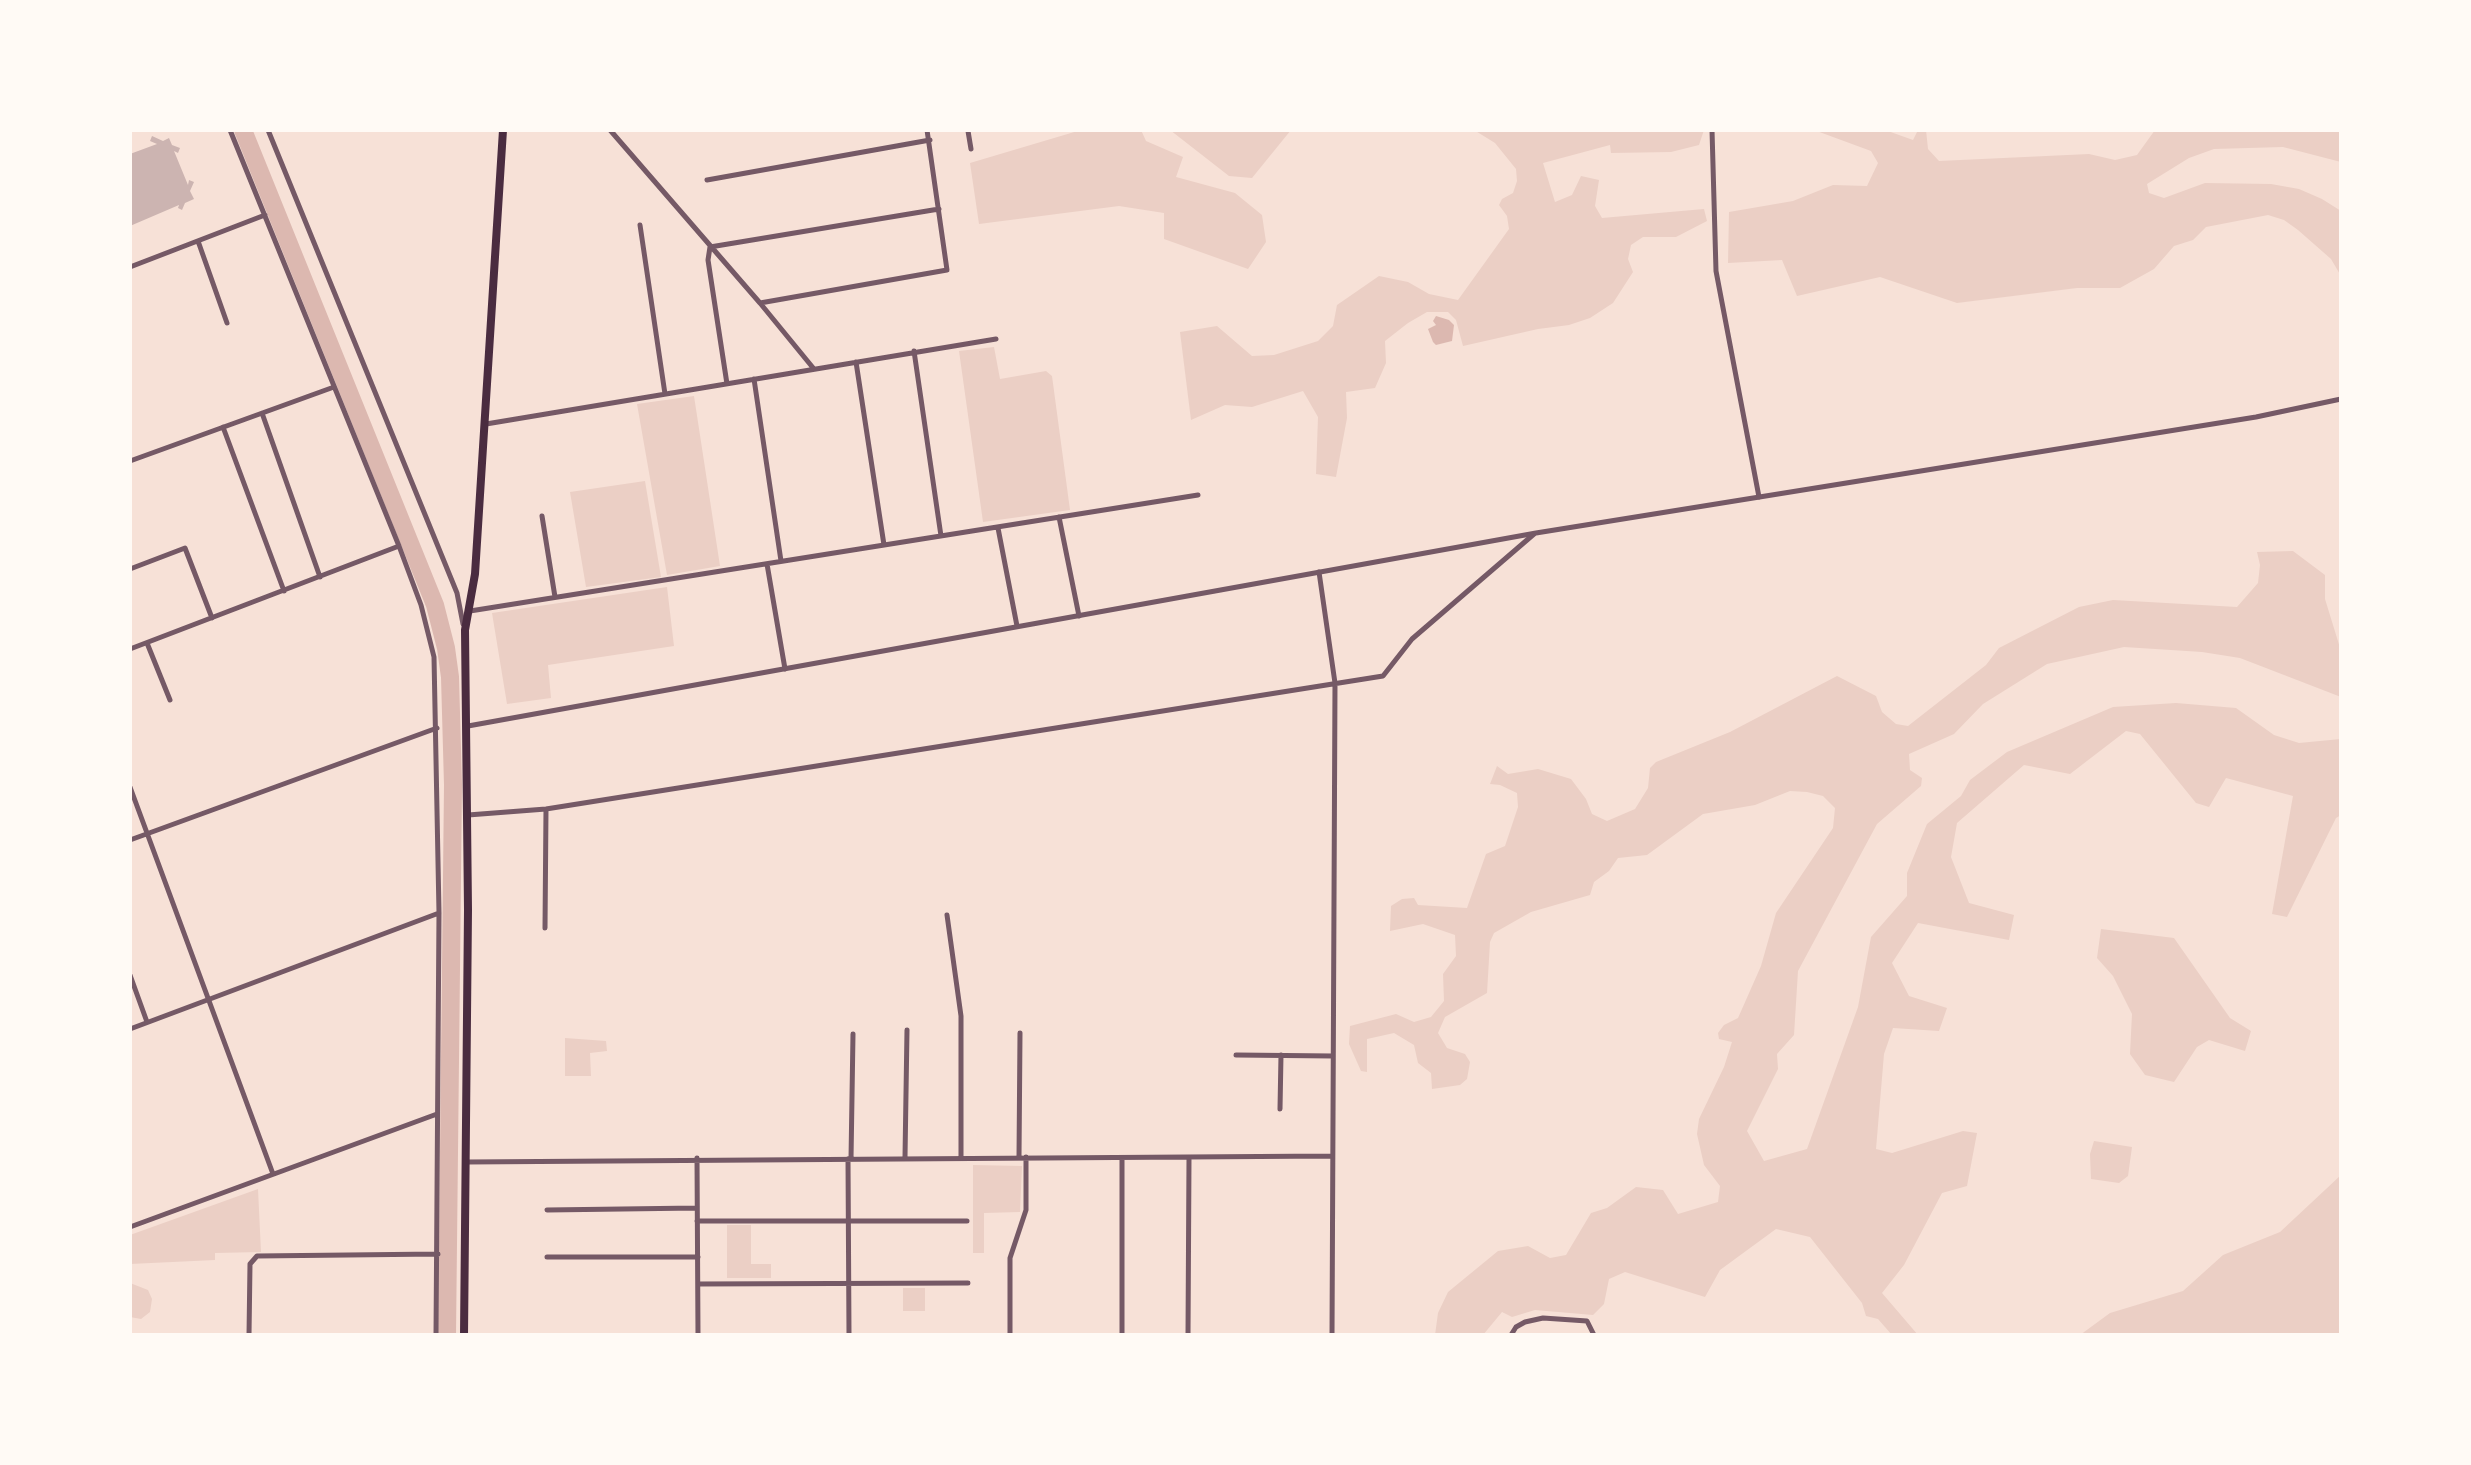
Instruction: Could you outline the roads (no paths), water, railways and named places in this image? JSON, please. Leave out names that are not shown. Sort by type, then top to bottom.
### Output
[{"type":"main road","points":[[464,1335],[468,910],[465,630],[476,574],[503,130]]},
{"type":"street","points":[[230,130],[399,546],[431,638],[437,728],[439,913],[436,1335]]},
{"type":"street","points":[[268,130],[457,593],[465,630]]},
{"type":"street","points":[[610,130],[814,369]]},
{"type":"street","points":[[760,303],[948,270],[927,130]]},
{"type":"street","points":[[969,130],[971,148]]},
{"type":"street","points":[[1712,130],[1716,271],[1759,497]]},
{"type":"street","points":[[707,180],[930,140]]},
{"type":"street","points":[[710,247],[939,209]]},
{"type":"street","points":[[130,267],[265,215]]},
{"type":"street","points":[[640,225],[665,394]]},
{"type":"street","points":[[198,241],[226,323]]},
{"type":"street","points":[[710,247],[708,260],[727,384]]},
{"type":"street","points":[[486,424],[996,339]]},
{"type":"street","points":[[914,351],[941,536]]},
{"type":"street","points":[[856,362],[884,546]]},
{"type":"street","points":[[754,379],[781,562]]},
{"type":"street","points":[[130,461],[334,388]]},
{"type":"street","points":[[464,727],[1536,533],[2256,417],[2341,398]]},
{"type":"street","points":[[262,413],[320,577]]},
{"type":"street","points":[[223,427],[284,591]]},
{"type":"street","points":[[469,611],[1198,495]]},
{"type":"street","points":[[542,516],[555,597]]},
{"type":"street","points":[[1059,517],[1079,616]]},
{"type":"street","points":[[998,528],[1017,626]]},
{"type":"street","points":[[465,816],[546,810],[1383,676],[1412,639],[1536,533]]},
{"type":"street","points":[[130,649],[399,546]]},
{"type":"street","points":[[130,569],[185,548],[212,618]]},
{"type":"street","points":[[767,564],[785,669]]},
{"type":"street","points":[[1319,572],[1335,683],[1332,1335]]},
{"type":"street","points":[[147,642],[170,700]]},
{"type":"street","points":[[130,840],[437,728]]},
{"type":"street","points":[[130,787],[273,1174]]},
{"type":"street","points":[[546,810],[546,928]]},
{"type":"street","points":[[130,1028],[439,913]]},
{"type":"street","points":[[947,915],[961,1016],[961,1157]]},
{"type":"street","points":[[130,975],[147,1022]]},
{"type":"street","points":[[905,1158],[908,1030]]},
{"type":"street","points":[[1010,1335],[1010,1258],[1026,1210],[1020,1033]]},
{"type":"street","points":[[849,1335],[853,1034]]},
{"type":"street","points":[[1236,1055],[1333,1056]]},
{"type":"street","points":[[1280,1109],[1281,1055]]},
{"type":"street","points":[[130,1227],[438,1114]]},
{"type":"street","points":[[467,1162],[1331,1156]]},
{"type":"street","points":[[697,1158],[698,1335]]},
{"type":"street","points":[[1122,1158],[1122,1335]]},
{"type":"street","points":[[1188,1335],[1189,1158]]},
{"type":"street","points":[[547,1210],[697,1208]]},
{"type":"street","points":[[697,1221],[967,1221]]},
{"type":"street","points":[[248,1335],[250,1264],[256,1256],[438,1254]]},
{"type":"street","points":[[548,1257],[698,1257]]},
{"type":"street","points":[[698,1284],[968,1283]]},
{"type":"street","points":[[1511,1335],[1525,1322],[1543,1318],[1586,1322],[1594,1335]]},
{"type":"waterway","points":[[243,130],[435,605],[446,648],[453,785],[447,1335]]}]
